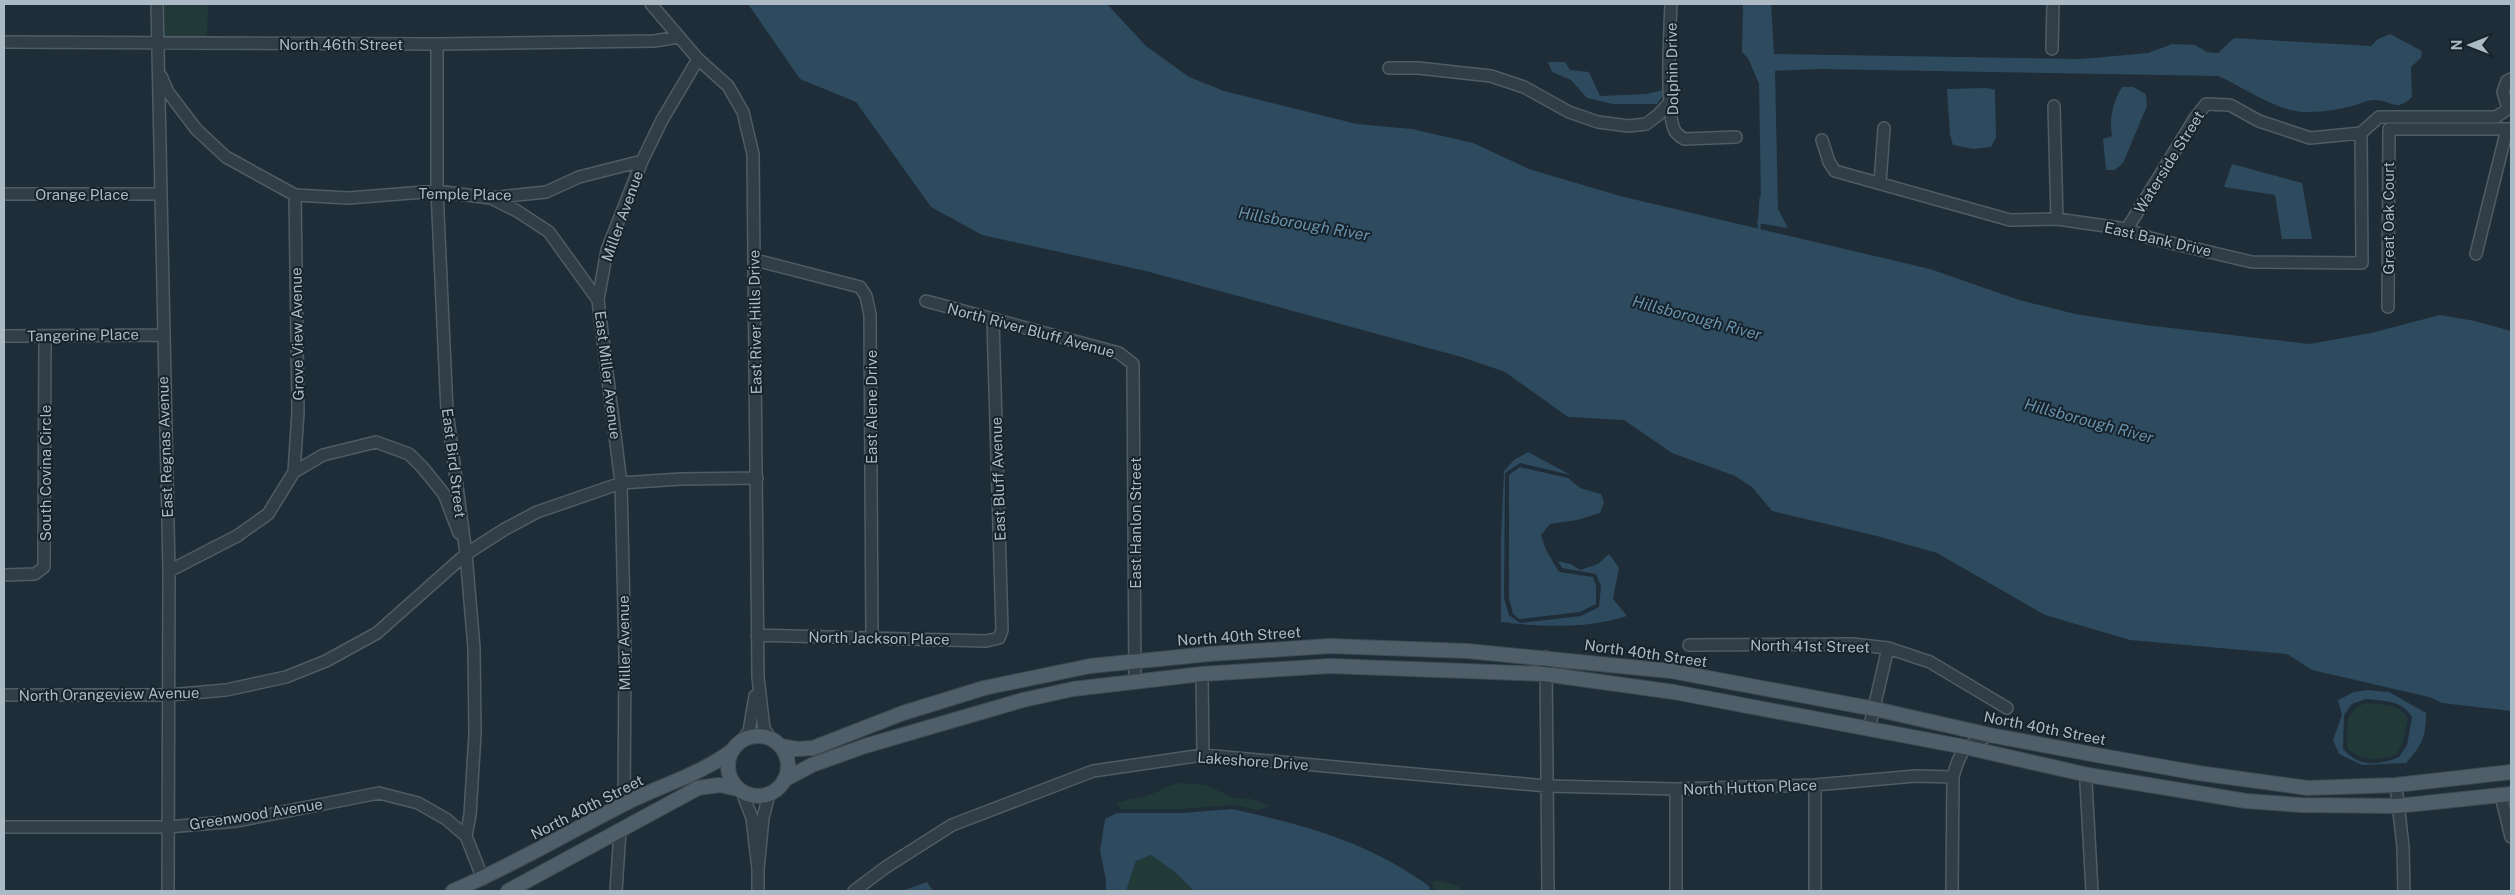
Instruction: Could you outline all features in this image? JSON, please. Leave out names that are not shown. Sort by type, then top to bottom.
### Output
[{"type":"main road","name":"North 40th Street","points":[[776,743],[797,749],[814,748],[903,713],[984,688],[1090,666],[1330,646],[1467,651],[1546,657],[1670,671],[1875,708],[1990,735],[2198,773],[2308,788],[2396,785],[2511,772]]},
{"type":"main road","points":[[1330,646],[1330,666]]},
{"type":"main road","points":[[508,891],[698,788],[720,785],[740,790],[752,796],[769,794],[784,780],[812,765],[865,746],[1023,700],[1073,689],[1202,674],[1330,666],[1544,674],[1674,692],[1965,747],[2088,775],[2246,801],[2301,805],[2397,806],[2506,795]]},
{"type":"main road","points":[[740,790],[731,779],[728,770],[738,746],[758,736],[776,743],[788,764],[784,780]]},
{"type":"main road","name":"North 40th Street","points":[[453,891],[483,879],[624,804],[698,772],[738,746]]},
{"type":"street","name":"East Regnas Avenue","points":[[157,4],[162,335],[169,571],[168,891]]},
{"type":"street","name":"East River Hills Drive","points":[[651,4],[698,59],[728,86],[743,112],[752,154],[755,260],[758,677],[764,729],[776,743]]},
{"type":"street","name":"Dolphin Drive","points":[[1671,4],[1671,101],[1675,132],[1684,139],[1736,137]]},
{"type":"street","points":[[2052,50],[2053,4]]},
{"type":"street","name":"North 46th Street","points":[[4,42],[437,44],[654,41],[679,37]]},
{"type":"street","name":"East Bird Street","points":[[437,44],[437,191],[447,411],[466,554],[474,648],[475,734],[470,815],[466,836]]},
{"type":"street","points":[[642,161],[662,120],[698,59]]},
{"type":"street","points":[[1389,68],[1418,68],[1491,76],[1524,87],[1569,112],[1598,122],[1629,126],[1646,124],[1658,115],[1671,101]]},
{"type":"street","name":"Temple Place","points":[[159,71],[168,92],[196,129],[226,157],[294,195],[348,198],[437,191],[490,198],[546,192],[579,177],[642,161]]},
{"type":"street","points":[[2361,133],[2380,117],[2496,117],[2510,108],[2503,92],[2507,81],[2511,79]]},
{"type":"street","name":"Waterside Street","points":[[2127,230],[2194,118],[2206,104],[2230,105],[2258,120],[2310,138],[2361,133]]},
{"type":"street","points":[[2054,106],[2057,219]]},
{"type":"street","points":[[1880,183],[1884,128]]},
{"type":"street","name":"Great Oak Court","points":[[2388,307],[2389,129],[2509,129]]},
{"type":"street","points":[[2476,254],[2509,129]]},
{"type":"street","name":"East Bank Drive","points":[[1822,140],[1829,162],[1835,171],[2010,220],[2057,219],[2127,230],[2150,238],[2252,262],[2362,263],[2361,133]]},
{"type":"street","name":"Miller Avenue","points":[[598,300],[607,250],[642,161]]},
{"type":"street","name":"Orange Place","points":[[4,194],[160,194]]},
{"type":"street","name":"Grove View Avenue","points":[[294,195],[298,412],[294,472]]},
{"type":"street","name":"East Miller Avenue","points":[[490,198],[517,211],[549,232],[598,300],[621,483]]},
{"type":"street","name":"East Alene Drive","points":[[755,260],[860,287],[866,296],[870,315],[872,637]]},
{"type":"street","name":"North River Bluff Avenue","points":[[926,301],[1119,353],[1134,364]]},
{"type":"street","name":"East Bluff Avenue","points":[[993,320],[1002,630],[999,638]]},
{"type":"street","name":"Tangerine Place","points":[[4,336],[162,335]]},
{"type":"street","name":"South Covina Circle","points":[[4,575],[35,574],[44,566],[45,336]]},
{"type":"street","name":"East Hanlon Street","points":[[1134,364],[1135,682]]},
{"type":"street","points":[[169,571],[237,536],[268,514],[294,472],[323,455],[376,442],[410,454],[444,494],[466,554]]},
{"type":"street","name":"North Orangeview Avenue","points":[[4,695],[169,695],[235,688],[286,677],[326,661],[377,633],[466,554],[505,529],[537,512],[621,483],[681,479],[757,478]]},
{"type":"street","name":"Miller Avenue","points":[[621,483],[625,656],[624,804]]},
{"type":"street","name":"North Jackson Place","points":[[757,635],[986,641],[999,638]]},
{"type":"street","name":"North 41st Street","points":[[1689,645],[1852,644],[1888,648],[1930,662],[2007,708]]},
{"type":"street","points":[[1869,729],[1888,648]]},
{"type":"street","points":[[1546,657],[1544,674],[1548,891]]},
{"type":"street","points":[[1202,674],[1203,755]]},
{"type":"street","name":"East River Hills Drive","points":[[738,746],[749,731],[758,677]]},
{"type":"street","points":[[1952,891],[1953,777],[1958,759],[1965,747],[1990,735]]},
{"type":"street","name":"Lakeshore Drive","points":[[854,891],[886,867],[952,825],[1093,771],[1203,755],[1547,786]]},
{"type":"street","points":[[2088,775],[2086,783],[2092,891]]},
{"type":"street","name":"North Hutton Place","points":[[1547,786],[1676,789],[1815,786],[1915,776],[1953,777]]},
{"type":"street","points":[[2396,785],[2403,847],[2404,891]]},
{"type":"street","points":[[1815,786],[1815,891]]},
{"type":"street","points":[[1676,789],[1676,891]]},
{"type":"street","points":[[740,790],[752,818],[758,869]]},
{"type":"street","name":"Greenwood Avenue","points":[[4,827],[168,828],[237,821],[379,793],[418,803],[446,819],[466,836]]},
{"type":"street","points":[[758,891],[758,869],[763,818],[769,794]]},
{"type":"street","points":[[2506,795],[2511,837]]},
{"type":"street","points":[[616,891],[620,830]]},
{"type":"street","points":[[466,836],[483,879]]},
{"type":"green space","points":[[163,4],[208,4],[207,38],[163,38]]},
{"type":"green space","points":[[2366,703],[2395,707],[2408,719],[2402,744],[2397,754],[2370,759],[2352,752],[2347,747],[2347,726],[2350,715]]},
{"type":"green space","points":[[1179,783],[1205,785],[1234,798],[1251,799],[1270,806],[1257,810],[1233,805],[1180,809],[1120,809],[1117,803],[1149,795]]},
{"type":"green space","points":[[1151,855],[1176,873],[1194,891],[1126,891],[1136,861]]},
{"type":"green space","points":[[1440,881],[1459,886],[1460,891],[1435,891],[1431,882]]},
{"type":"water","name":"Hillsborough River","points":[[748,4],[1107,4],[1146,46],[1189,77],[1224,91],[1357,124],[1412,129],[1473,143],[1529,169],[1620,196],[1930,269],[2019,300],[2075,314],[2145,325],[2309,344],[2371,333],[2440,315],[2475,321],[2511,331],[2511,711],[2442,703],[2429,697],[2312,670],[2287,654],[2130,640],[2045,615],[1937,553],[1877,536],[1772,511],[1752,487],[1735,476],[1672,453],[1624,420],[1568,417],[1505,372],[1465,358],[1146,271],[982,235],[931,207],[856,102],[800,79]]},
{"type":"water","points":[[1743,4],[1771,4],[1774,54],[2081,59],[2148,53],[2172,44],[2195,45],[2207,52],[2218,53],[2234,38],[2371,46],[2378,39],[2390,34],[2422,51],[2421,58],[2411,67],[2412,97],[2407,102],[2394,105],[2372,100],[2339,109],[2316,112],[2286,109],[2218,76],[1818,69],[1775,71],[1778,209],[1788,228],[1757,223],[1761,204],[1759,81],[1752,62],[1742,52]]},
{"type":"water","points":[[1548,62],[1565,62],[1570,70],[1589,72],[1600,96],[1646,94],[1663,90],[1664,94],[1657,104],[1613,104],[1587,98],[1571,80],[1552,72]]},
{"type":"water","points":[[2122,87],[2133,87],[2146,94],[2147,106],[2123,163],[2115,170],[2106,170],[2103,139],[2112,136],[2113,110],[2116,98]]},
{"type":"water","points":[[1987,88],[1995,90],[1996,138],[1991,147],[1973,149],[1953,145],[1950,135],[1947,89]]},
{"type":"water","points":[[2232,164],[2302,183],[2312,239],[2282,239],[2275,195],[2224,187]]},
{"type":"water","points":[[1528,452],[1571,475],[1520,463],[1505,473],[1504,598],[1509,615],[1520,623],[1581,616],[1599,607],[1601,586],[1596,574],[1562,568],[1558,561],[1571,564],[1580,570],[1598,564],[1609,554],[1619,568],[1613,599],[1627,616],[1596,623],[1564,626],[1501,622],[1501,539],[1504,471],[1514,460]]},
{"type":"water","points":[[1520,467],[1568,478],[1580,488],[1601,494],[1604,502],[1600,513],[1577,520],[1550,524],[1541,535],[1546,550],[1559,572],[1593,577],[1596,586],[1596,604],[1580,612],[1519,619],[1513,614],[1509,598],[1509,475]]},
{"type":"water","points":[[2367,690],[2389,692],[2426,713],[2422,740],[2406,763],[2362,765],[2339,754],[2333,740],[2342,715],[2338,700],[2354,692]],"holes":[[[2366,699],[2398,704],[2408,711],[2412,717],[2407,745],[2399,757],[2384,762],[2369,763],[2356,759],[2343,749],[2344,715],[2352,704]]]},
{"type":"water","points":[[1232,809],[1335,837],[1383,858],[1406,871],[1429,886],[1430,891],[1194,891],[1176,873],[1151,855],[1136,861],[1126,891],[1106,891],[1106,880],[1100,851],[1105,819],[1117,813],[1180,813]]},
{"type":"water","points":[[927,882],[933,891],[902,891]]},
{"type":"waterway","points":[[1748,54],[1761,85]]},
{"type":"waterway","points":[[1759,229],[1761,198]]}]
